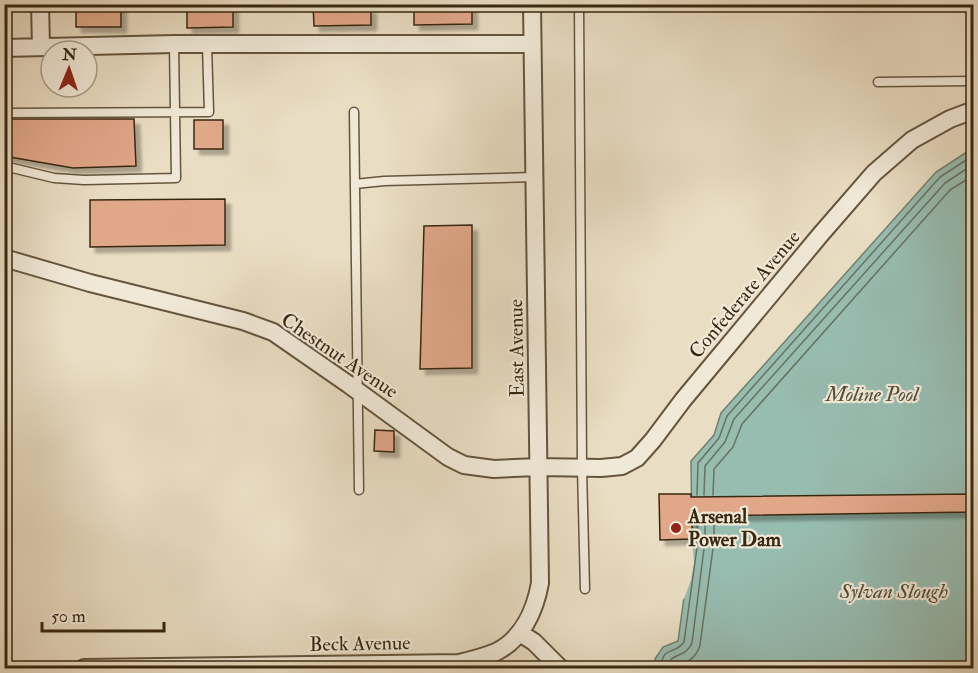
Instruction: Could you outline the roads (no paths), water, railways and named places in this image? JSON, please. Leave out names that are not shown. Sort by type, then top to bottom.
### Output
[{"type":"street","points":[[40,4],[41,39]]},
{"type":"street","name":"East Avenue","points":[[520,633],[533,611],[540,583],[532,4]]},
{"type":"street","points":[[99,46],[532,45]]},
{"type":"street","points":[[4,48],[39,47]]},
{"type":"street","name":"Confederate Avenue","points":[[538,467],[622,466],[637,458],[682,400],[874,173],[912,140],[950,119],[974,110]]},
{"type":"street","name":"Chestnut Avenue","points":[[4,258],[90,283],[243,321],[273,332],[448,457],[464,465],[494,469],[538,467]]},
{"type":"street","points":[[520,633],[534,642],[560,669]]},
{"type":"street","name":"Beck Avenue","points":[[84,669],[459,663],[497,651],[512,642],[520,633]]},
{"type":"lane","points":[[579,4],[585,589]]},
{"type":"lane","points":[[5,168],[54,178],[84,180],[176,178],[174,44]]},
{"type":"lane","points":[[4,113],[209,111],[207,45]]},
{"type":"lane","points":[[878,82],[974,81]]},
{"type":"lane","points":[[354,112],[359,490]]},
{"type":"lane","points":[[356,184],[384,180],[534,177]]},
{"type":"water","points":[[973,148],[973,668],[656,668],[655,659],[663,647],[678,641],[692,539],[691,461],[714,435],[721,413],[936,172]]},
{"type":"place","name":"Arsenal Power Dam","points":[[676,528]]},
{"type":"water label","name":"Moline Pool","points":[[872,394]]},
{"type":"water label","name":"Sylvan Slough","points":[[894,591]]}]
